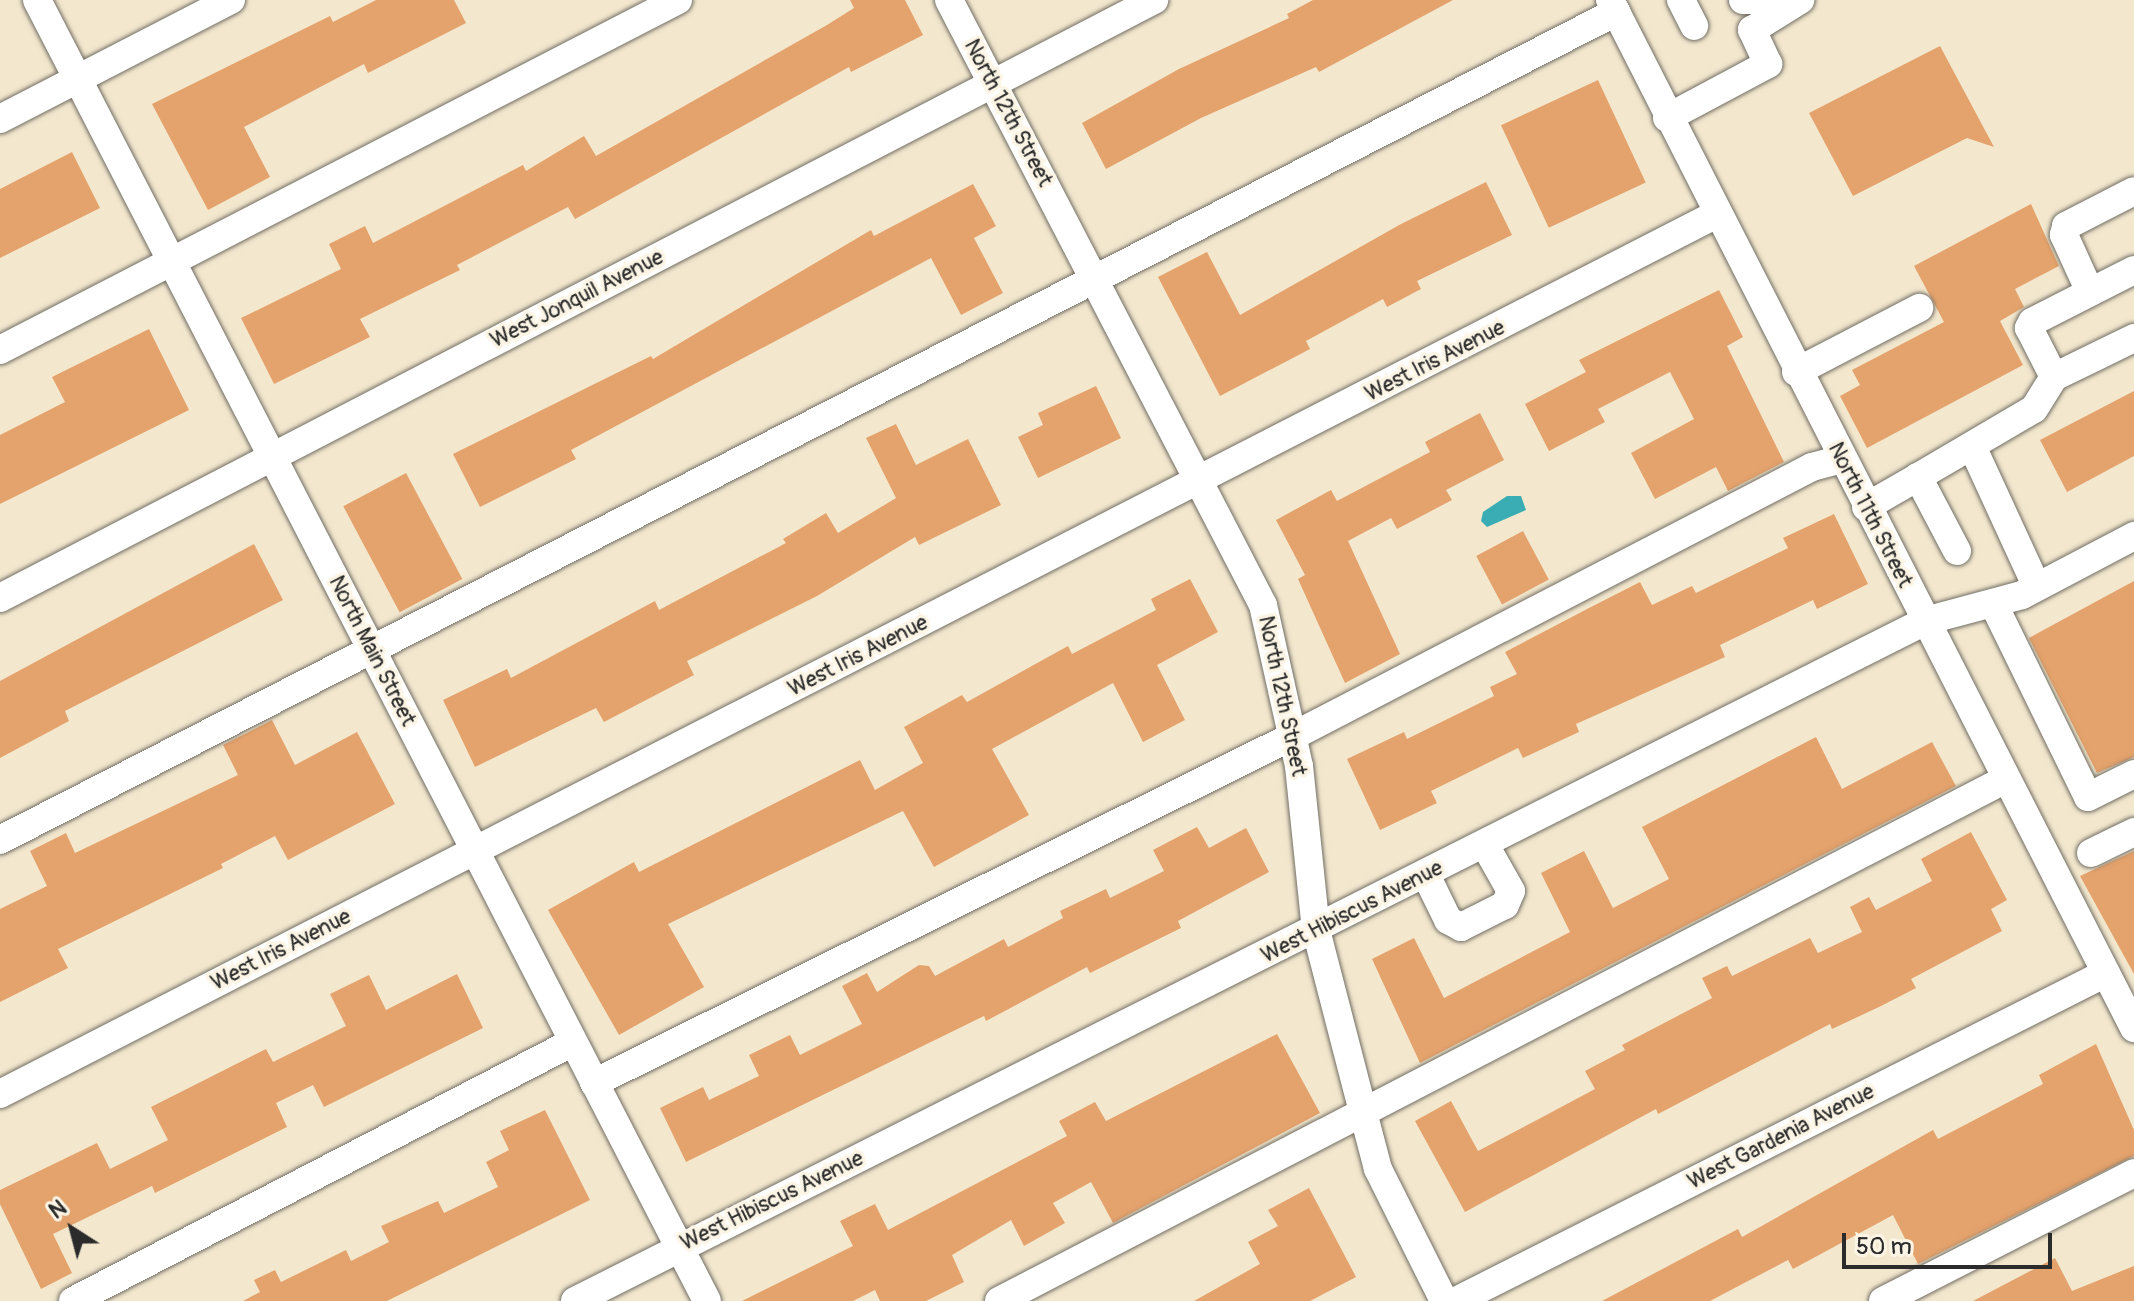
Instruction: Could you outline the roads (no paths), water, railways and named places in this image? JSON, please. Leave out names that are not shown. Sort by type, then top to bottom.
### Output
[{"type":"street","name":"North Main Street","points":[[37,0],[707,1301]]},
{"type":"street","points":[[0,119],[231,0]]},
{"type":"street","points":[[0,350],[678,0]]},
{"type":"street","name":"North 12th Street","points":[[949,0],[1263,605],[1293,736],[1316,930],[1363,1112],[1378,1169],[1444,1301]]},
{"type":"street","name":"West Jonquil Avenue","points":[[0,598],[1154,0]]},
{"type":"street","points":[[1681,0],[1694,26]]},
{"type":"street","points":[[1743,0],[1763,0]]},
{"type":"street","points":[[1667,118],[1768,64],[1752,30],[1800,0]]},
{"type":"street","points":[[0,840],[1094,279],[1613,6]]},
{"type":"street","name":"North 11th Street","points":[[1613,6],[1715,215],[2134,1028]]},
{"type":"street","points":[[2090,292],[2064,235],[2066,226],[2134,191]]},
{"type":"street","name":"West Iris Avenue","points":[[0,1094],[1200,482],[1715,215]]},
{"type":"street","points":[[2054,377],[2029,328],[2134,270]]},
{"type":"street","points":[[1796,372],[1919,308]]},
{"type":"street","points":[[1866,507],[2034,409],[2054,377],[2134,338]]},
{"type":"street","points":[[1972,446],[2037,587]]},
{"type":"street","points":[[594,1083],[1293,736],[1812,467],[1841,459]]},
{"type":"street","points":[[1918,477],[1957,551]]},
{"type":"street","name":"West Hibiscus Avenue","points":[[575,1301],[1925,621],[1993,603],[2037,587],[2134,536]]},
{"type":"street","points":[[1993,603],[2088,797],[2134,774]]},
{"type":"street","points":[[999,1301],[2006,779]]},
{"type":"street","points":[[2091,853],[2134,832]]},
{"type":"street","points":[[1426,875],[1448,920],[1461,927],[1505,905],[1511,891],[1485,845]]},
{"type":"street","name":"West Gardenia Avenue","points":[[1456,1301],[2106,973]]},
{"type":"street","points":[[73,1301],[573,1042]]},
{"type":"street","points":[[1883,1301],[2134,1173]]},
{"type":"water","points":[[1507,496],[1521,496],[1526,510],[1487,527],[1481,521],[1483,512]]}]
